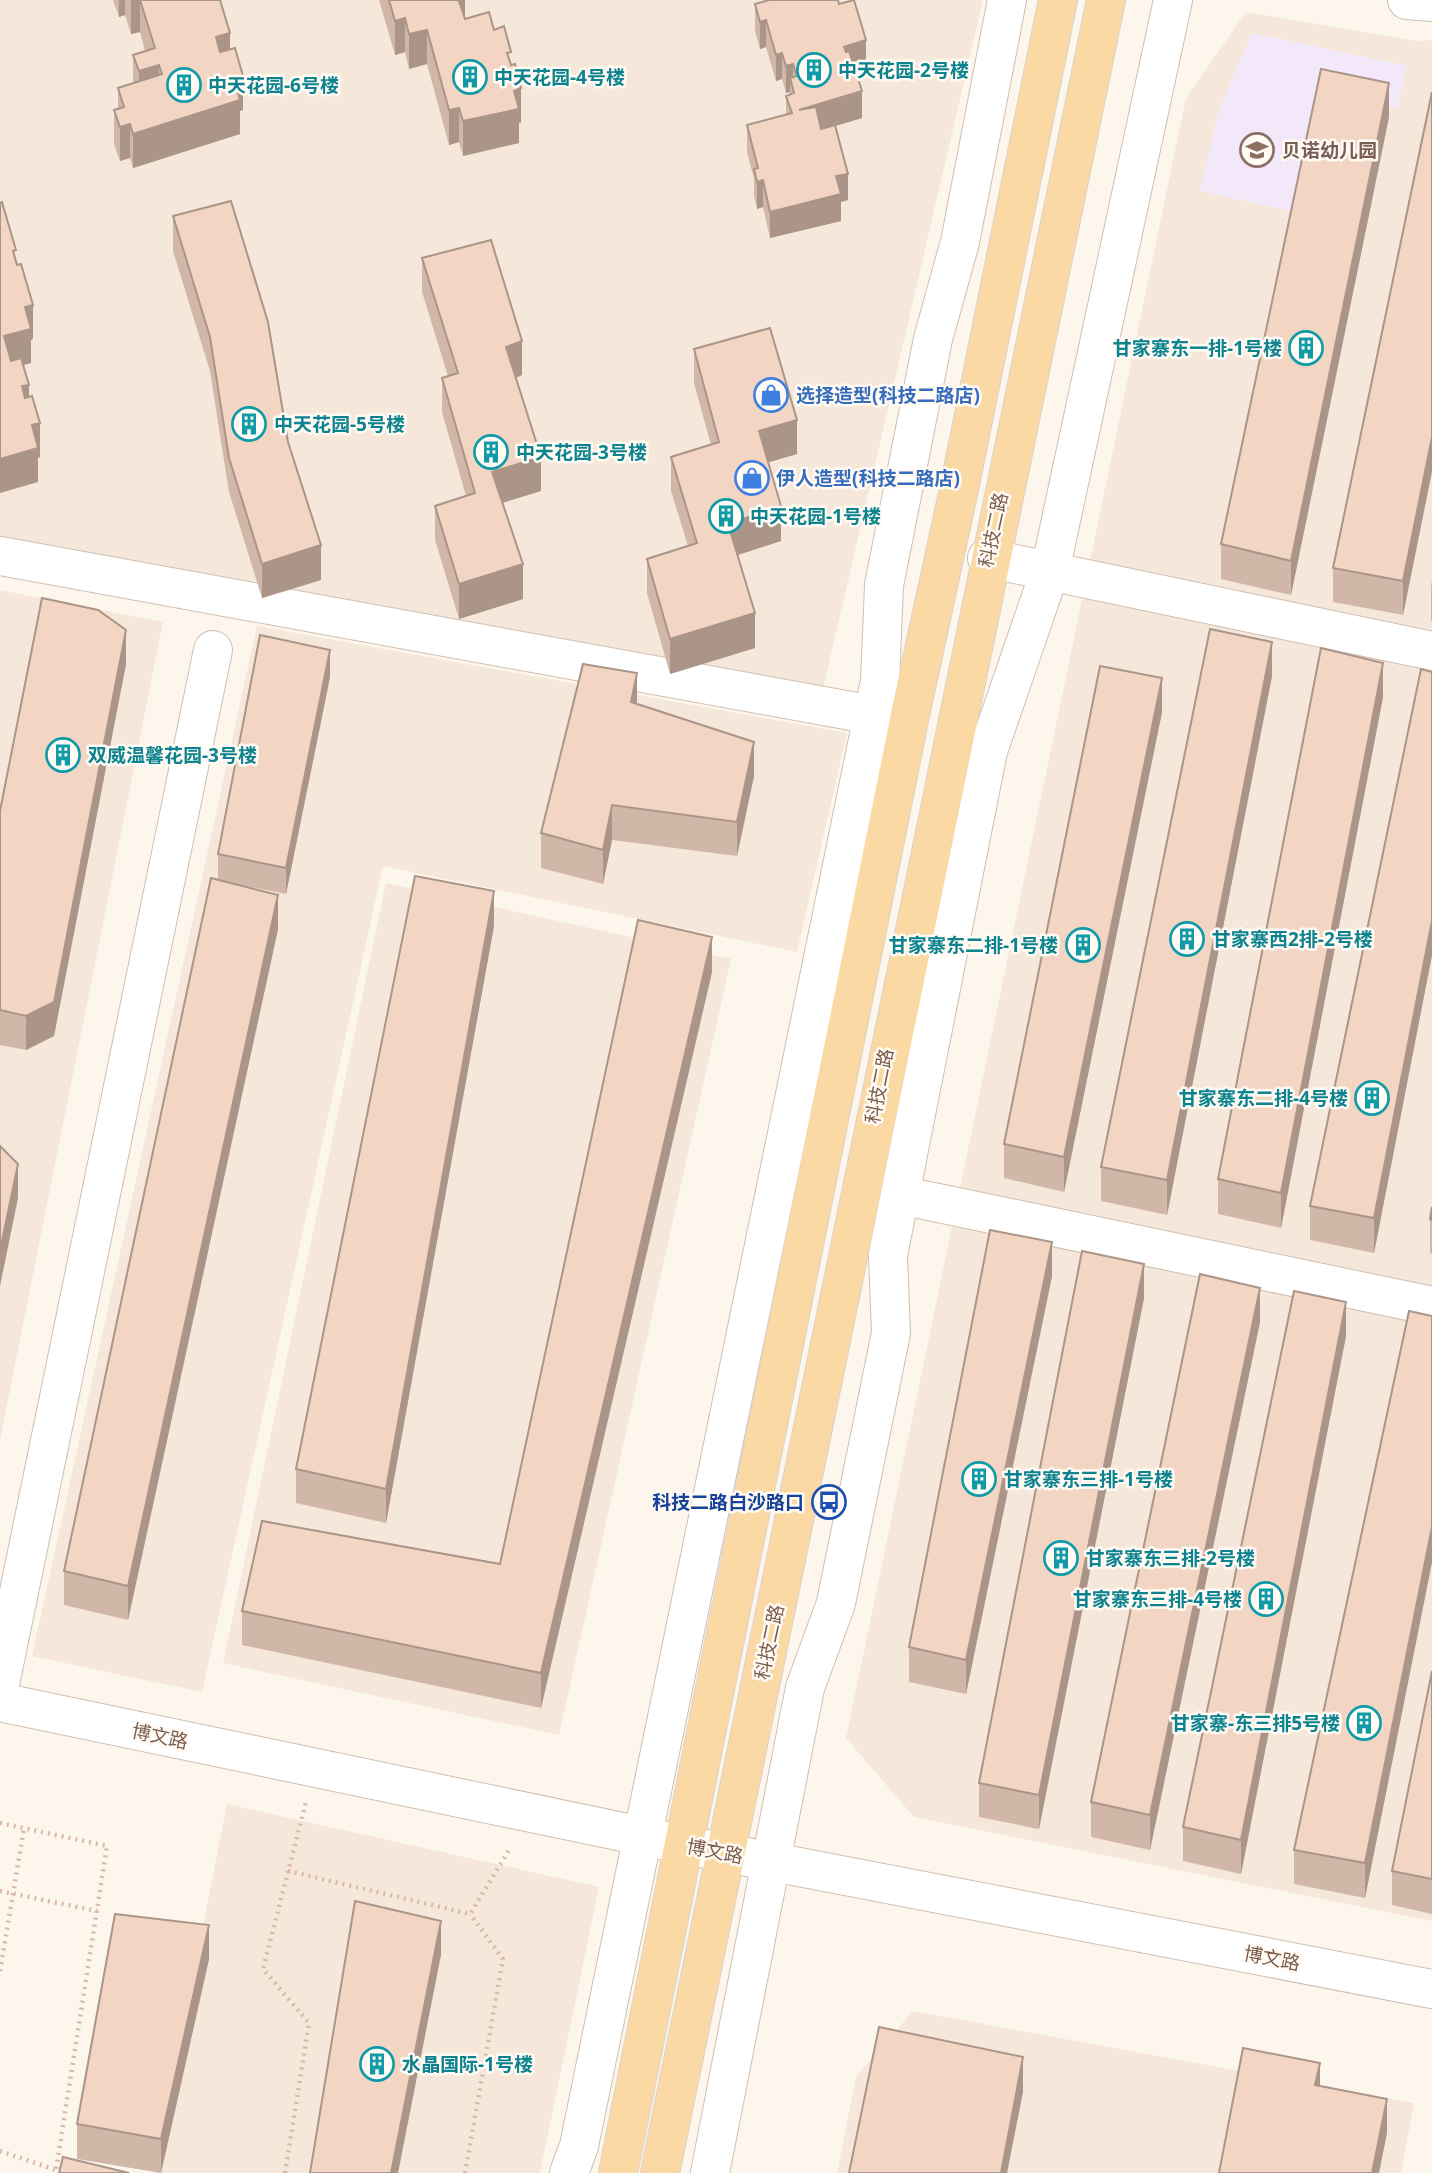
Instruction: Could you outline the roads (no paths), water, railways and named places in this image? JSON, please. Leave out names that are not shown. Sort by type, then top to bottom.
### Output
[{"type":"main road","name":"科技二路","points":[[618,2173],[910,715],[959,489],[1058,0]]},
{"type":"main road","name":"科技二路","points":[[660,2173],[987,558],[1106,0]]},
{"type":"street","points":[[569,2173],[579,2146],[880,682],[884,585],[933,339],[960,242],[1007,0]]},
{"type":"street","points":[[710,2173],[805,1688],[836,1604],[891,1332],[888,1255],[988,751],[1050,571],[1173,0]]},
{"type":"street","points":[[1407,0],[1432,2]]},
{"type":"street","points":[[0,556],[873,715]]},
{"type":"street","points":[[987,558],[1432,651]]},
{"type":"street","points":[[0,1684],[213,650]]},
{"type":"street","points":[[900,1195],[1432,1306]]},
{"type":"street","name":"博文路","points":[[0,1702],[685,1845],[1432,1989]]},
{"type":"place","name":"中天花园-2号楼","points":[[814,70]]},
{"type":"place","name":"中天花园-4号楼","points":[[470,77]]},
{"type":"place","name":"中天花园-6号楼","points":[[184,85]]},
{"type":"place","name":"贝诺幼儿园","points":[[1257,150]]},
{"type":"place","name":"甘家寨东一排-1号楼","points":[[1306,348]]},
{"type":"place","name":"选择造型(科技二路店)","points":[[771,395]]},
{"type":"place","name":"中天花园-5号楼","points":[[249,424]]},
{"type":"place","name":"中天花园-3号楼","points":[[491,452]]},
{"type":"place","name":"伊人造型(科技二路店)","points":[[752,478]]},
{"type":"place","name":"中天花园-1号楼","points":[[726,516]]},
{"type":"place","name":"双威温馨花园-3号楼","points":[[63,755]]},
{"type":"place","name":"甘家寨西2排-2号楼","points":[[1187,939]]},
{"type":"place","name":"甘家寨东二排-1号楼","points":[[1083,945]]},
{"type":"place","name":"甘家寨东二排-4号楼","points":[[1372,1098]]},
{"type":"place","name":"甘家寨东三排-1号楼","points":[[979,1479]]},
{"type":"place","name":"科技二路白沙路口","points":[[829,1502]]},
{"type":"place","name":"甘家寨东三排-2号楼","points":[[1061,1558]]},
{"type":"place","name":"甘家寨东三排-4号楼","points":[[1266,1599]]},
{"type":"place","name":"甘家寨-东三排5号楼","points":[[1364,1723]]},
{"type":"place","name":"水晶国际-1号楼","points":[[377,2064]]}]
